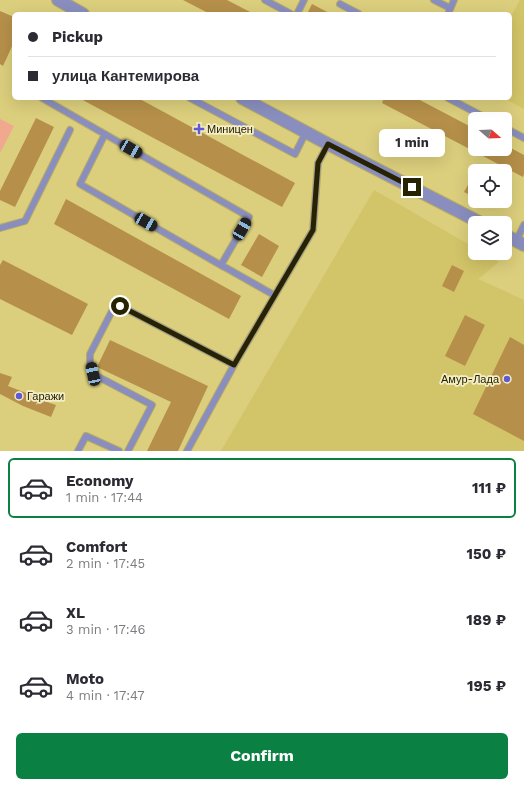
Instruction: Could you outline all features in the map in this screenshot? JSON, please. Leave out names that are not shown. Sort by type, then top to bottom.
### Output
[{"type":"street","points":[[58,0],[79,12]]},
{"type":"street","points":[[246,100],[468,216]]},
{"type":"lane","points":[[265,0],[287,12]]},
{"type":"lane","points":[[298,12],[304,0]]},
{"type":"lane","points":[[434,0],[449,11],[454,0]]},
{"type":"lane","points":[[340,4],[355,12]]},
{"type":"lane","points":[[46,100],[249,217],[221,265],[226,268]]},
{"type":"lane","points":[[194,100],[295,154],[306,132]]},
{"type":"lane","points":[[452,100],[475,112]]},
{"type":"lane","points":[[0,228],[25,221],[70,130]]},
{"type":"lane","points":[[512,132],[524,138]]},
{"type":"lane","points":[[105,134],[80,184],[274,295]]},
{"type":"lane","points":[[187,451],[234,365],[313,230],[318,163],[328,144]]},
{"type":"lane","points":[[520,243],[524,225]]},
{"type":"lane","points":[[128,451],[152,405],[93,374],[90,363],[90,354],[113,309],[120,306],[234,365]]},
{"type":"lane","points":[[78,451],[86,436],[119,451]]},
{"type":"shaded area","points":[[520,0],[524,0],[524,109],[507,100],[512,100],[512,14]]},
{"type":"shaded area","points":[[0,119],[14,126],[0,153]]},
{"type":"shaded area","points":[[374,190],[468,244],[468,260],[496,260],[499,262],[478,279],[524,300],[524,451],[221,451]]},
{"type":"building","points":[[183,0],[227,0],[250,12],[206,12]]},
{"type":"building","points":[[312,4],[327,12],[308,12]]},
{"type":"building","points":[[0,11],[12,16],[12,46],[3,66],[0,64]]},
{"type":"building","points":[[83,100],[142,100],[295,183],[282,207]]},
{"type":"building","points":[[383,100],[420,100],[468,125],[468,148],[382,103]]},
{"type":"building","points":[[36,118],[54,127],[15,207],[0,200],[0,191]]},
{"type":"building","points":[[512,149],[524,155],[523,177],[512,171],[512,164],[498,164],[483,156],[512,156]]},
{"type":"building","points":[[468,185],[468,194],[464,192]]},
{"type":"building","points":[[66,199],[241,296],[229,319],[54,224]]},
{"type":"building","points":[[259,234],[279,246],[262,277],[241,265]]},
{"type":"building","points":[[3,260],[88,304],[72,335],[0,299],[0,265]]},
{"type":"building","points":[[452,265],[464,271],[454,292],[442,286]]},
{"type":"building","points":[[465,315],[485,325],[465,366],[445,356]]},
{"type":"building","name":"Амур-Лада","points":[[510,337],[524,345],[524,441],[473,414]]},
{"type":"building","points":[[110,340],[208,386],[178,451],[147,451],[171,402],[97,367]]},
{"type":"building","name":"Гаражи","points":[[0,373],[12,377],[8,386],[39,398],[36,404],[37,405],[39,401],[43,403],[44,401],[56,405],[51,417],[23,406],[0,394]]},
{"type":"place","name":"Миницен","points":[[199,129]]},
{"type":"place","name":"Амур-Лада","points":[[507,379]]},
{"type":"place","name":"Гаражи","points":[[19,396]]},
{"type":"route","points":[[120,306],[234,365],[313,230],[318,163],[328,144],[412,187]]}]
